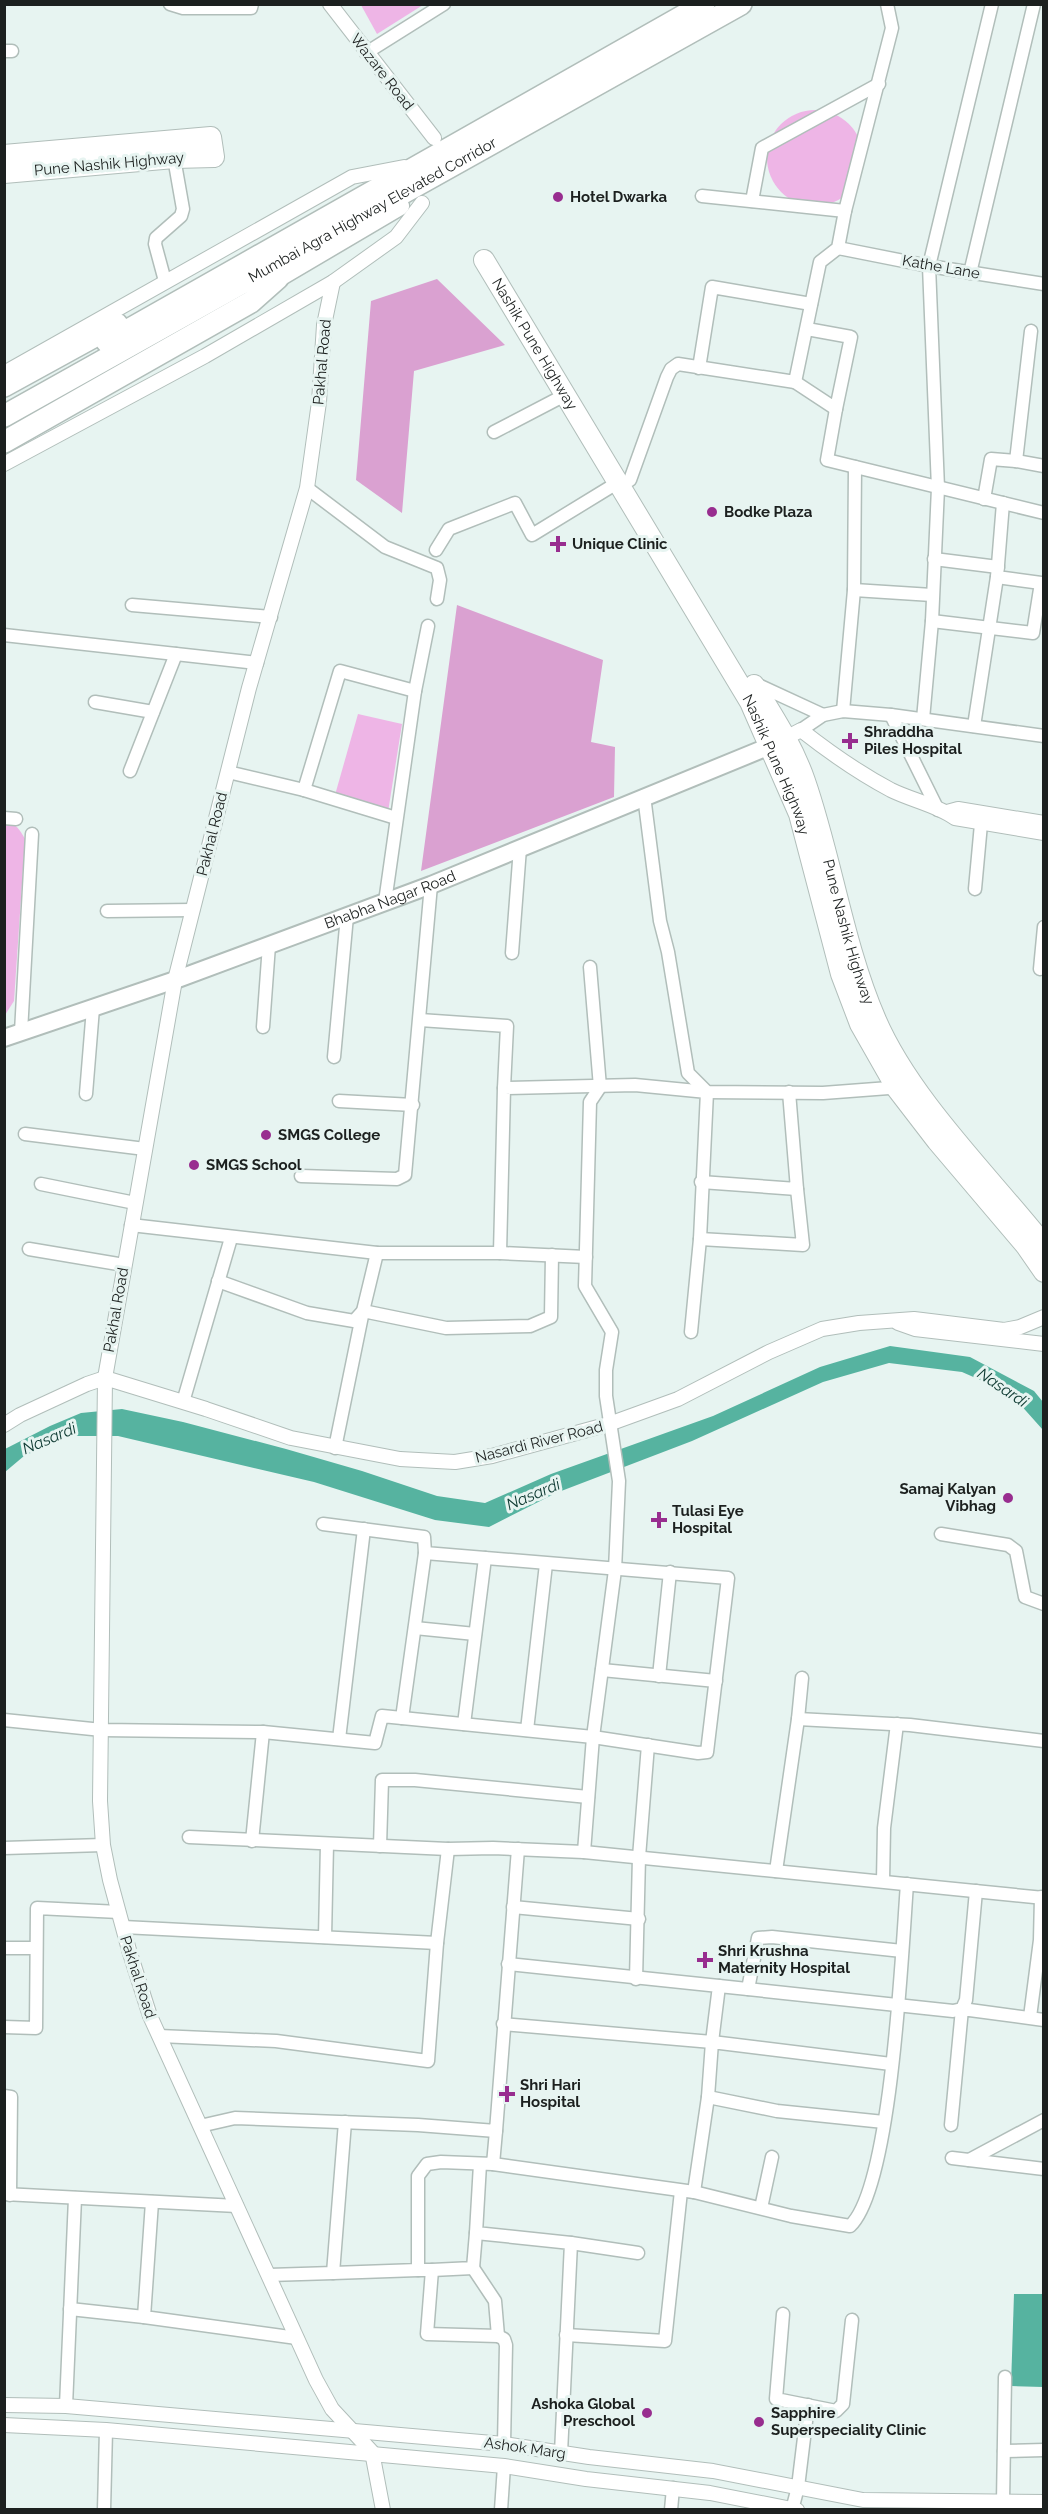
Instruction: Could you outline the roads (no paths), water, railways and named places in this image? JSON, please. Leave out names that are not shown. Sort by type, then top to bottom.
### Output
[{"type":"highway","name":"Mumbai Agra Highway Elevated Corridor","points":[[4,401],[704,4]]},
{"type":"highway","name":"Mumbai Agra Highway Elevated Corridor","points":[[4,416],[741,4]]},
{"type":"highway","name":"Pune Nashik Highway","points":[[4,154],[211,136],[214,157],[174,158],[4,173]]},
{"type":"highway","points":[[4,386],[227,261],[261,249]]},
{"type":"highway","name":"Nashik Pune Highway","points":[[623,482],[565,395],[489,257],[523,299],[623,482],[750,702],[786,738],[799,814],[841,974],[860,1024],[906,1086],[937,1141],[1026,1246],[1044,1272]]},
{"type":"highway","points":[[4,442],[251,302],[278,278]]},
{"type":"highway","points":[[623,482],[753,682],[786,738]]},
{"type":"highway","points":[[906,1086],[939,1119],[1044,1245]]},
{"type":"main road","points":[[4,393],[404,167]]},
{"type":"main road","points":[[4,432],[418,200]]},
{"type":"main road","name":"Bhabha Nagar Road","points":[[4,1038],[175,980],[431,885],[786,738]]},
{"type":"street","points":[[170,4],[183,8],[251,8],[252,4]]},
{"type":"street","name":"Wazare Road","points":[[330,4],[434,138]]},
{"type":"street","points":[[366,53],[444,4]]},
{"type":"street","points":[[795,382],[820,262],[838,248],[845,211],[879,84],[892,28],[886,4]]},
{"type":"street","points":[[923,719],[932,621],[938,488],[929,266],[992,4]]},
{"type":"street","points":[[970,273],[1034,4]]},
{"type":"street","points":[[752,201],[762,148],[879,84]]},
{"type":"street","points":[[165,282],[156,238],[181,216],[183,209],[174,158]]},
{"type":"street","points":[[4,373],[352,177],[404,167]]},
{"type":"street","points":[[702,196],[845,211]]},
{"type":"street","points":[[4,464],[195,361],[333,282],[396,237],[418,200]]},
{"type":"street","name":"Kathe Lane","points":[[838,248],[929,266],[1044,284]]},
{"type":"street","name":"Pakhal Road","points":[[333,282],[324,325],[319,402],[307,488],[257,663],[175,980],[105,1384],[100,1801],[103,1845],[123,1927],[150,2016],[297,2338],[332,2409],[354,2430],[372,2452]]},
{"type":"street","points":[[699,368],[712,287],[811,303]]},
{"type":"street","points":[[807,329],[851,337],[827,460],[1044,513]]},
{"type":"street","points":[[1016,461],[1031,331]]},
{"type":"street","points":[[436,550],[449,529],[515,503],[532,535],[623,482],[672,369],[678,364],[795,382],[837,409]]},
{"type":"street","points":[[494,432],[565,395]]},
{"type":"street","points":[[984,499],[991,459],[1044,465]]},
{"type":"street","points":[[843,711],[854,590],[855,467]]},
{"type":"street","points":[[307,488],[385,547],[437,568],[440,580],[438,599]]},
{"type":"street","points":[[974,726],[990,628],[1003,503]]},
{"type":"street","points":[[932,621],[1033,633],[1041,583],[934,559]]},
{"type":"street","points":[[854,590],[932,595]]},
{"type":"street","points":[[132,605],[271,617]]},
{"type":"street","points":[[385,902],[415,691],[428,626]]},
{"type":"street","points":[[4,635],[257,663]]},
{"type":"street","points":[[130,771],[176,654]]},
{"type":"street","points":[[304,790],[340,671],[415,691]]},
{"type":"street","points":[[753,682],[823,715]]},
{"type":"street","points":[[95,702],[153,712]]},
{"type":"street","points":[[786,738],[823,715],[843,711],[891,715],[1044,736]]},
{"type":"street","points":[[891,715],[942,811]]},
{"type":"street","points":[[786,738],[829,752],[891,790],[955,818],[1044,833]]},
{"type":"street","points":[[228,772],[304,790],[396,818]]},
{"type":"street","points":[[644,796],[660,921],[668,952],[688,1073],[707,1092],[700,1239],[691,1332]]},
{"type":"street","points":[[942,811],[958,809],[1044,823]]},
{"type":"street","points":[[975,889],[981,824]]},
{"type":"street","points":[[21,1032],[32,834]]},
{"type":"street","points":[[512,953],[520,848]]},
{"type":"street","points":[[301,1176],[397,1179],[405,1175],[431,885]]},
{"type":"street","points":[[107,911],[193,910]]},
{"type":"street","points":[[334,1057],[346,916]]},
{"type":"street","points":[[1040,969],[1043,935]]},
{"type":"street","points":[[263,1027],[269,945]]},
{"type":"street","points":[[584,1852],[593,1737],[615,1570],[619,1481],[611,1430],[606,1370],[612,1332],[585,1286],[590,1101],[600,1087],[590,967]]},
{"type":"street","points":[[86,1094],[93,1008]]},
{"type":"street","points":[[420,1020],[507,1026],[500,1253]]},
{"type":"street","points":[[504,1088],[635,1085],[707,1092],[823,1093],[906,1086]]},
{"type":"street","points":[[700,1239],[803,1245],[789,1092]]},
{"type":"street","points":[[339,1101],[413,1105]]},
{"type":"street","points":[[25,1134],[145,1149]]},
{"type":"street","points":[[701,1182],[797,1189]]},
{"type":"street","points":[[41,1185],[135,1203]]},
{"type":"street","points":[[131,1226],[377,1253],[500,1253],[586,1257]]},
{"type":"street","points":[[183,1402],[231,1238]]},
{"type":"street","points":[[29,1249],[124,1264]]},
{"type":"street","points":[[335,1448],[377,1253]]},
{"type":"street","points":[[363,1311],[446,1328],[530,1326],[551,1317],[552,1255]]},
{"type":"street","points":[[218,1281],[308,1313],[354,1322],[363,1311]]},
{"type":"street","name":"Nasardi River Road","points":[[105,1384],[183,1402],[291,1438],[335,1448],[400,1459],[455,1462],[611,1430],[806,1334],[837,1326],[914,1319],[1004,1330],[1020,1327],[1044,1317]]},
{"type":"street","points":[[891,1320],[915,1329],[1044,1344]]},
{"type":"street","points":[[4,1425],[20,1415],[105,1384]]},
{"type":"street","points":[[323,1524],[424,1537],[425,1553],[402,1718]]},
{"type":"street","points":[[339,1739],[364,1529]]},
{"type":"street","points":[[941,1534],[1008,1545],[1016,1551],[1021,1565],[1025,1597],[1044,1604]]},
{"type":"street","points":[[4,1720],[102,1730],[263,1732],[375,1743],[382,1716],[593,1737],[698,1753],[707,1752],[728,1578],[425,1553]]},
{"type":"street","points":[[464,1724],[485,1558]]},
{"type":"street","points":[[527,1730],[546,1564]]},
{"type":"street","points":[[659,1676],[670,1572]]},
{"type":"street","points":[[415,1628],[475,1634]]},
{"type":"street","points":[[602,1670],[716,1681]]},
{"type":"street","points":[[776,1871],[802,1678]]},
{"type":"street","points":[[798,1719],[897,1724],[1044,1741]]},
{"type":"street","points":[[883,1881],[884,1828],[897,1724]]},
{"type":"street","points":[[252,1841],[263,1732]]},
{"type":"street","points":[[636,1978],[639,1857],[648,1745]]},
{"type":"street","points":[[380,1846],[382,1780],[415,1780],[588,1797]]},
{"type":"street","points":[[189,1836],[252,1841],[448,1849],[584,1852],[1042,1898],[1040,1940],[1030,2017]]},
{"type":"street","points":[[325,1937],[327,1844]]},
{"type":"street","points":[[4,1848],[103,1845]]},
{"type":"street","points":[[159,2036],[276,2041],[428,2061],[448,1849]]},
{"type":"street","points":[[493,2164],[518,1849]]},
{"type":"street","points":[[418,2270],[418,2176],[427,2164],[441,2162],[493,2164],[688,2192],[838,2226],[849,2226],[862,2206],[880,2150],[891,2064],[908,1884]]},
{"type":"street","points":[[951,2125],[976,1891]]},
{"type":"street","points":[[513,1907],[639,1919]]},
{"type":"street","points":[[4,2027],[36,2028],[37,1908],[119,1912]]},
{"type":"street","points":[[123,1927],[438,1943]]},
{"type":"street","points":[[748,1989],[758,1938],[772,1937],[902,1951]]},
{"type":"street","points":[[4,1948],[36,1948]]},
{"type":"street","points":[[508,1964],[897,2006],[953,2011],[962,2009],[985,2014],[1044,2020]]},
{"type":"street","points":[[566,2335],[665,2341],[688,2192],[708,2097],[719,1986]]},
{"type":"street","points":[[503,2024],[712,2042],[891,2064]]},
{"type":"street","points":[[4,2096],[11,2097],[7,2195],[237,2206]]},
{"type":"street","points":[[708,2097],[777,2111],[884,2122]]},
{"type":"street","points":[[200,2126],[235,2118],[496,2130]]},
{"type":"street","points":[[969,2160],[1044,2120]]},
{"type":"street","points":[[333,2273],[345,2122]]},
{"type":"street","points":[[761,2208],[772,2157]]},
{"type":"street","points":[[952,2158],[1044,2169]]},
{"type":"street","points":[[480,2164],[473,2268],[495,2301],[498,2336]]},
{"type":"street","points":[[66,2406],[75,2198]]},
{"type":"street","points":[[144,2317],[152,2202]]},
{"type":"street","points":[[476,2233],[638,2253]]},
{"type":"street","points":[[561,2453],[571,2243]]},
{"type":"street","points":[[269,2275],[473,2268]]},
{"type":"street","points":[[432,2270],[427,2334],[498,2336],[504,2339],[506,2345],[504,2444]]},
{"type":"street","points":[[70,2309],[297,2338]]},
{"type":"street","points":[[783,2314],[776,2399],[836,2411],[843,2403],[852,2320]]},
{"type":"street","points":[[1003,2502],[1005,2377]]},
{"type":"street","name":"Ashok Marg","points":[[4,2405],[66,2406],[504,2444],[713,2471],[862,2500],[1044,2502]]},
{"type":"street","points":[[794,2509],[808,2405]]},
{"type":"street","name":"Ashok Marg","points":[[4,2425],[106,2430],[372,2452],[504,2466],[558,2475],[710,2493],[794,2509]]},
{"type":"street","points":[[104,2510],[106,2430]]},
{"type":"street","points":[[1004,2451],[1044,2450]]},
{"type":"street","points":[[372,2452],[383,2510]]},
{"type":"street","points":[[501,2510],[504,2466]]},
{"type":"street","points":[[671,2510],[673,2488]]},
{"type":"water","name":"Nasardi","points":[[890,1346],[970,1357],[1034,1391],[1043,1402],[1043,1430],[1010,1393],[962,1372],[889,1363],[823,1382],[692,1441],[556,1493],[489,1527],[435,1520],[314,1482],[118,1436],[68,1436],[24,1456],[5,1472],[5,1449],[81,1413],[122,1409],[183,1422],[286,1449],[437,1496],[485,1503],[551,1474],[713,1416],[820,1367]]},
{"type":"water","points":[[1014,2294],[1043,2294],[1043,2387],[1011,2386]]},
{"type":"place","name":"Hotel Dwarka","points":[[558,197]]},
{"type":"place","name":"Bodke Plaza","points":[[712,512]]},
{"type":"place","name":"Unique Clinic","points":[[558,544]]},
{"type":"place","name":"Shraddha Piles Hospital","points":[[850,741]]},
{"type":"place","name":"SMGS College","points":[[266,1135]]},
{"type":"place","name":"SMGS School","points":[[194,1165]]},
{"type":"place","name":"Samaj Kalyan Vibhag","points":[[1008,1498]]},
{"type":"place","name":"Tulasi Eye Hospital","points":[[659,1520]]},
{"type":"place","name":"Shri Krushna Maternity Hospital","points":[[705,1960]]},
{"type":"place","name":"Shri Hari Hospital","points":[[507,2094]]},
{"type":"place","name":"Ashoka Global Preschool","points":[[647,2413]]},
{"type":"place","name":"Sapphire Superspeciality Clinic","points":[[759,2422]]}]
